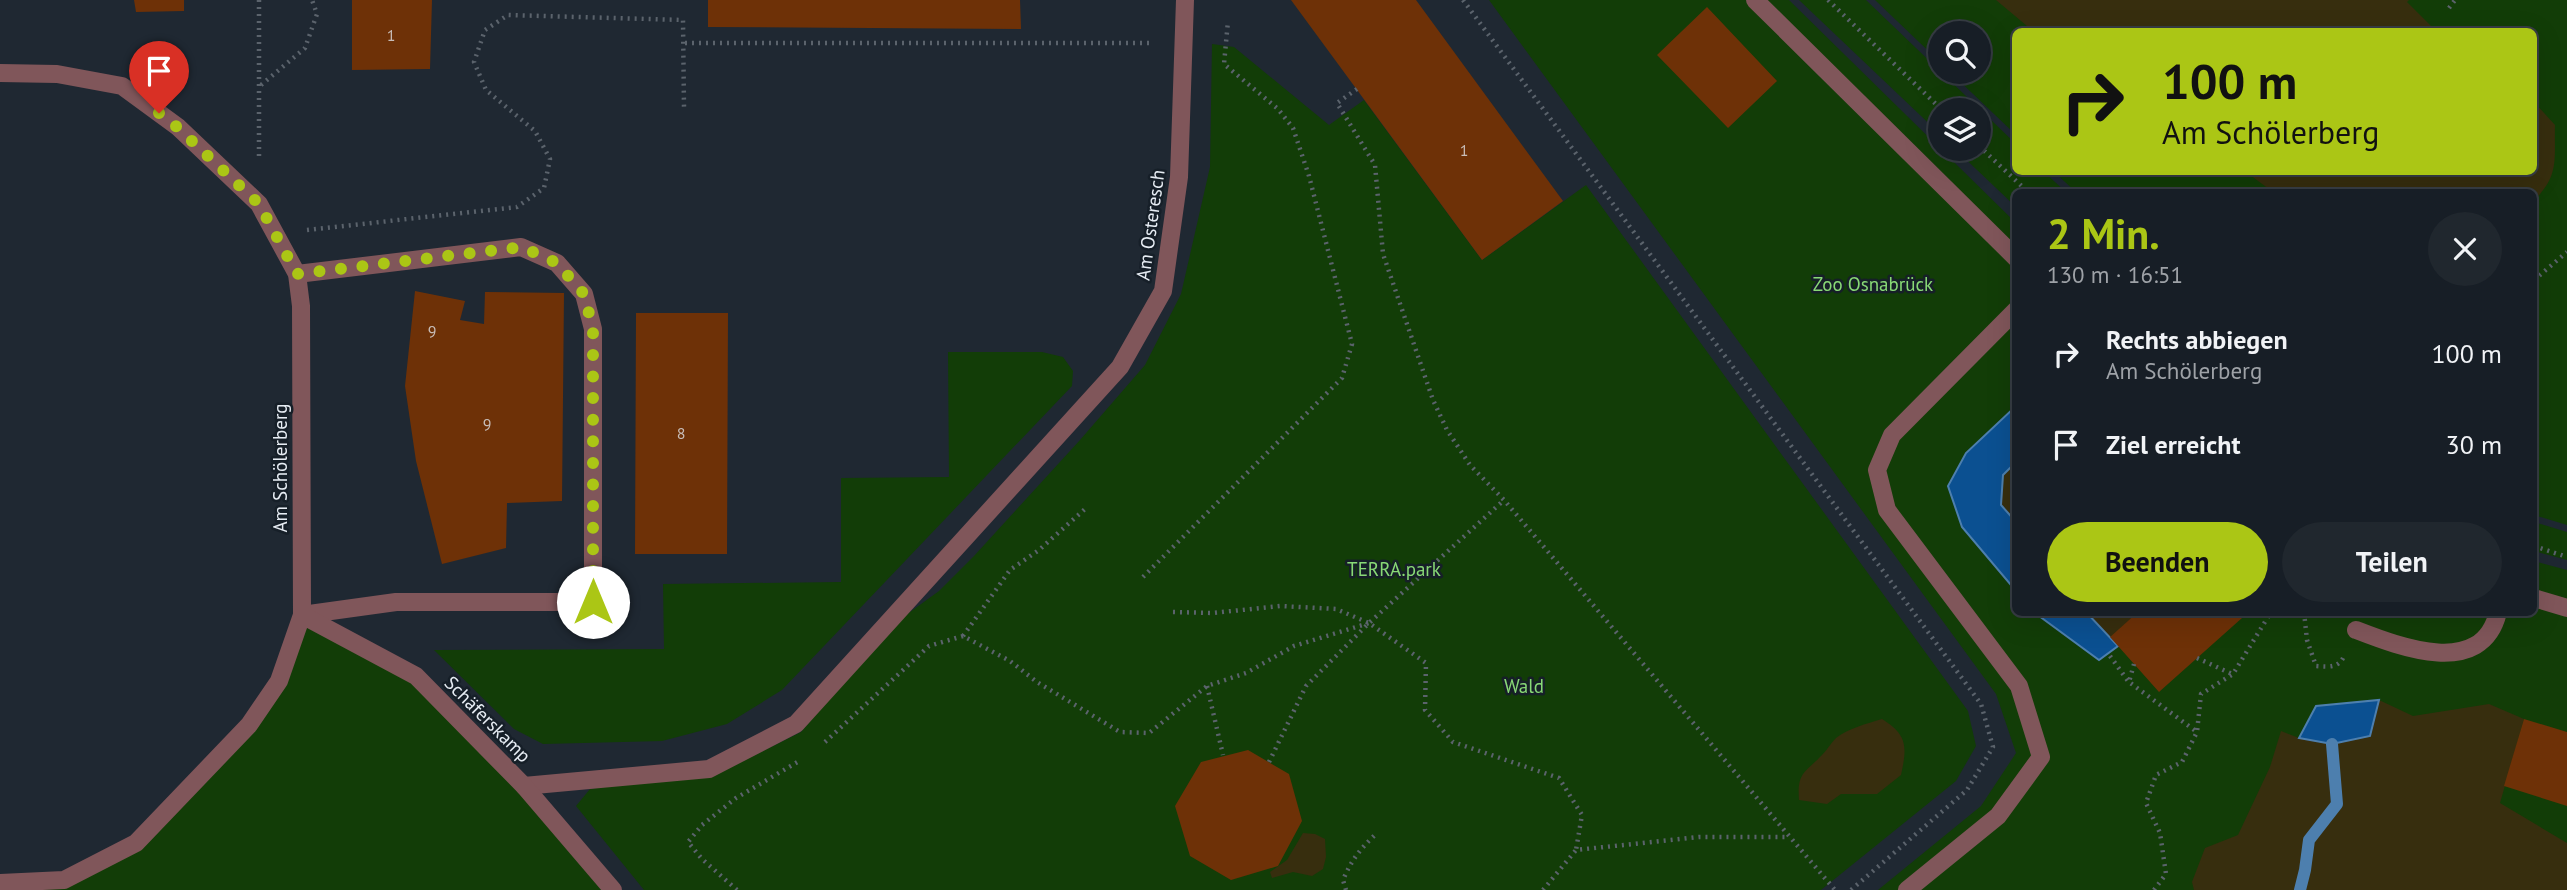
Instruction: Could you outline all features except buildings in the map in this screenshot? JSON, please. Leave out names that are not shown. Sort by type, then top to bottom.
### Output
[{"type":"street","name":"Am Osteresch","points":[[524,786],[709,769],[796,724],[1120,367],[1163,291],[1179,177],[1185,0]]},
{"type":"street","points":[[1755,0],[2012,254]]},
{"type":"street","name":"Am Schölerberg","points":[[0,73],[57,74],[122,86],[177,127],[259,204],[297,274],[301,306],[302,615],[279,681],[249,725],[136,843],[64,880],[0,883]]},
{"type":"street","points":[[297,274],[522,247],[557,263],[584,294],[593,329],[593,602],[396,602],[302,615]]},
{"type":"street","points":[[1907,890],[1998,816],[2041,757],[2019,686],[1887,510],[1877,470],[1892,435],[2012,314]]},
{"type":"street","points":[[2537,599],[2567,608]]},
{"type":"street","name":"Schäferskamp","points":[[302,615],[416,676],[524,786],[613,890]]},
{"type":"street","points":[[2356,630],[2390,643],[2443,654],[2463,652],[2478,646],[2495,625],[2497,616]]},
{"type":"path","points":[[259,0],[259,204]]},
{"type":"path","points":[[260,85],[305,48],[317,14],[312,0]]},
{"type":"path","points":[[1463,0],[1981,704],[1993,747],[1968,790],[1851,890]]},
{"type":"path","points":[[1828,0],[1930,98]]},
{"type":"path","points":[[2449,8],[2455,0]]},
{"type":"path","points":[[275,234],[517,207],[544,188],[550,159],[535,131],[486,90],[474,62],[485,30],[508,15],[683,20],[684,108]]},
{"type":"path","points":[[1143,577],[1342,378],[1352,344],[1309,176],[1293,128],[1278,109],[1224,64],[1228,21]]},
{"type":"path","points":[[685,43],[1183,43]]},
{"type":"path","points":[[1357,89],[1337,103],[1375,165],[1384,254],[1418,361],[1447,430],[1470,465],[1504,500],[1835,890]]},
{"type":"path","points":[[1991,157],[2025,189]]},
{"type":"path","points":[[2537,277],[2567,251]]},
{"type":"path","points":[[1269,762],[1306,686],[1369,623],[1504,500]]},
{"type":"path","points":[[821,745],[929,646],[963,636],[1010,570],[1039,550],[1086,509]]},
{"type":"path","points":[[2537,547],[2567,557]]},
{"type":"path","points":[[1173,612],[1213,613],[1280,606],[1336,609],[1369,623],[1426,663],[1425,710],[1453,742],[1559,778],[1582,815],[1576,850],[1543,890]]},
{"type":"path","points":[[2154,890],[2165,874],[2160,833],[2146,803],[2156,775],[2182,762],[2197,732],[2201,694],[2233,674],[2269,616]]},
{"type":"path","points":[[963,636],[1010,661],[1037,682],[1120,732],[1149,733],[1207,686],[1246,673],[1294,646],[1369,623]]},
{"type":"path","points":[[2110,656],[2129,682],[2197,732]]},
{"type":"path","points":[[2197,658],[2233,674]]},
{"type":"path","points":[[2129,682],[2134,664]]},
{"type":"path","points":[[1207,686],[1223,755]]},
{"type":"path","points":[[737,890],[702,859],[688,842],[702,825],[736,798],[802,759]]},
{"type":"path","points":[[1346,890],[1343,880],[1350,862],[1375,835]]},
{"type":"path","points":[[1576,850],[1699,837],[1789,837]]},
{"type":"green space","name":"Zoo Osnabrück","points":[[1489,0],[1789,0],[1928,137],[1928,161],[1953,161],[2012,219],[2012,616],[2537,616],[2537,562],[2567,570],[2567,890],[1878,890],[1981,806],[2016,753],[1996,694]]},
{"type":"green space","points":[[1799,0],[1866,0],[1928,60],[1928,84],[1954,84],[1968,98],[1928,98],[1928,123]]},
{"type":"green space","points":[[1875,0],[2567,0],[2567,525],[2537,516],[2537,189],[2073,189],[2057,175],[2537,175],[2537,28],[2012,28],[2012,131],[1991,111],[1991,98],[1977,98],[1963,84],[1991,84],[1991,21],[1928,21],[1928,51]]},
{"type":"green space","name":"TERRA.park","points":[[1212,44],[1234,47],[1329,125],[1364,100],[1482,260],[1586,185],[1968,711],[1976,746],[1956,781],[1821,890],[644,890],[576,806],[590,789],[725,770],[801,732],[851,671],[899,620],[939,591],[974,556],[1145,365],[1181,294],[1210,167]]},
{"type":"green space","points":[[1991,120],[2012,140],[2012,175],[2047,175],[2063,189],[2012,189],[2012,203],[1968,161],[1991,161]]},
{"type":"green space","points":[[948,352],[1042,352],[1063,357],[1073,371],[1072,386],[782,690],[727,724],[662,741],[543,744],[514,729],[434,650],[664,649],[663,584],[841,582],[841,478],[949,477]]},
{"type":"green space","points":[[2537,523],[2567,532],[2567,560],[2537,552]]},
{"type":"green space","points":[[302,615],[416,676],[613,890],[0,890],[65,880],[136,843],[249,725]]},
{"type":"sand","points":[[1996,0],[2409,0],[2407,2],[2433,28],[2029,28]]},
{"type":"sand","points":[[2537,105],[2555,125],[2552,174],[2537,197],[2537,189],[2269,189],[2250,175],[2537,175]]},
{"type":"sand","points":[[2012,466],[2012,517],[2001,505],[2003,475]]},
{"type":"sand","points":[[2090,616],[2134,616],[2110,637]]},
{"type":"sand","points":[[2379,700],[2413,716],[2489,704],[2524,719],[2500,803],[2567,843],[2567,890],[2194,890],[2192,882],[2205,848],[2238,835],[2270,767],[2281,731],[2299,738],[2316,706]]},
{"type":"sand","points":[[1882,719],[1901,736],[1904,757],[1901,775],[1877,794],[1841,794],[1827,804],[1799,800],[1799,784],[1803,774],[1836,738],[1852,729]]},
{"type":"sand","points":[[1303,833],[1315,834],[1325,839],[1326,857],[1323,869],[1312,876],[1293,872],[1272,878],[1270,872],[1287,860]]},
{"type":"water","points":[[2012,410],[2012,466],[2003,475],[2001,505],[2012,517],[2012,586],[1962,527],[1948,486],[1966,453]]},
{"type":"water","points":[[2039,616],[2090,616],[2118,646],[2099,660]]},
{"type":"water","points":[[2379,700],[2370,736],[2332,744],[2299,738],[2316,706]]},
{"type":"waterway","points":[[2300,890],[2309,840],[2337,804],[2332,744]]},
{"type":"route","points":[[159,113],[259,204],[297,274],[522,247],[557,263],[584,294],[593,329],[593,602]]},
{"type":"park label","name":"Wald","points":[[1524,686]]}]
